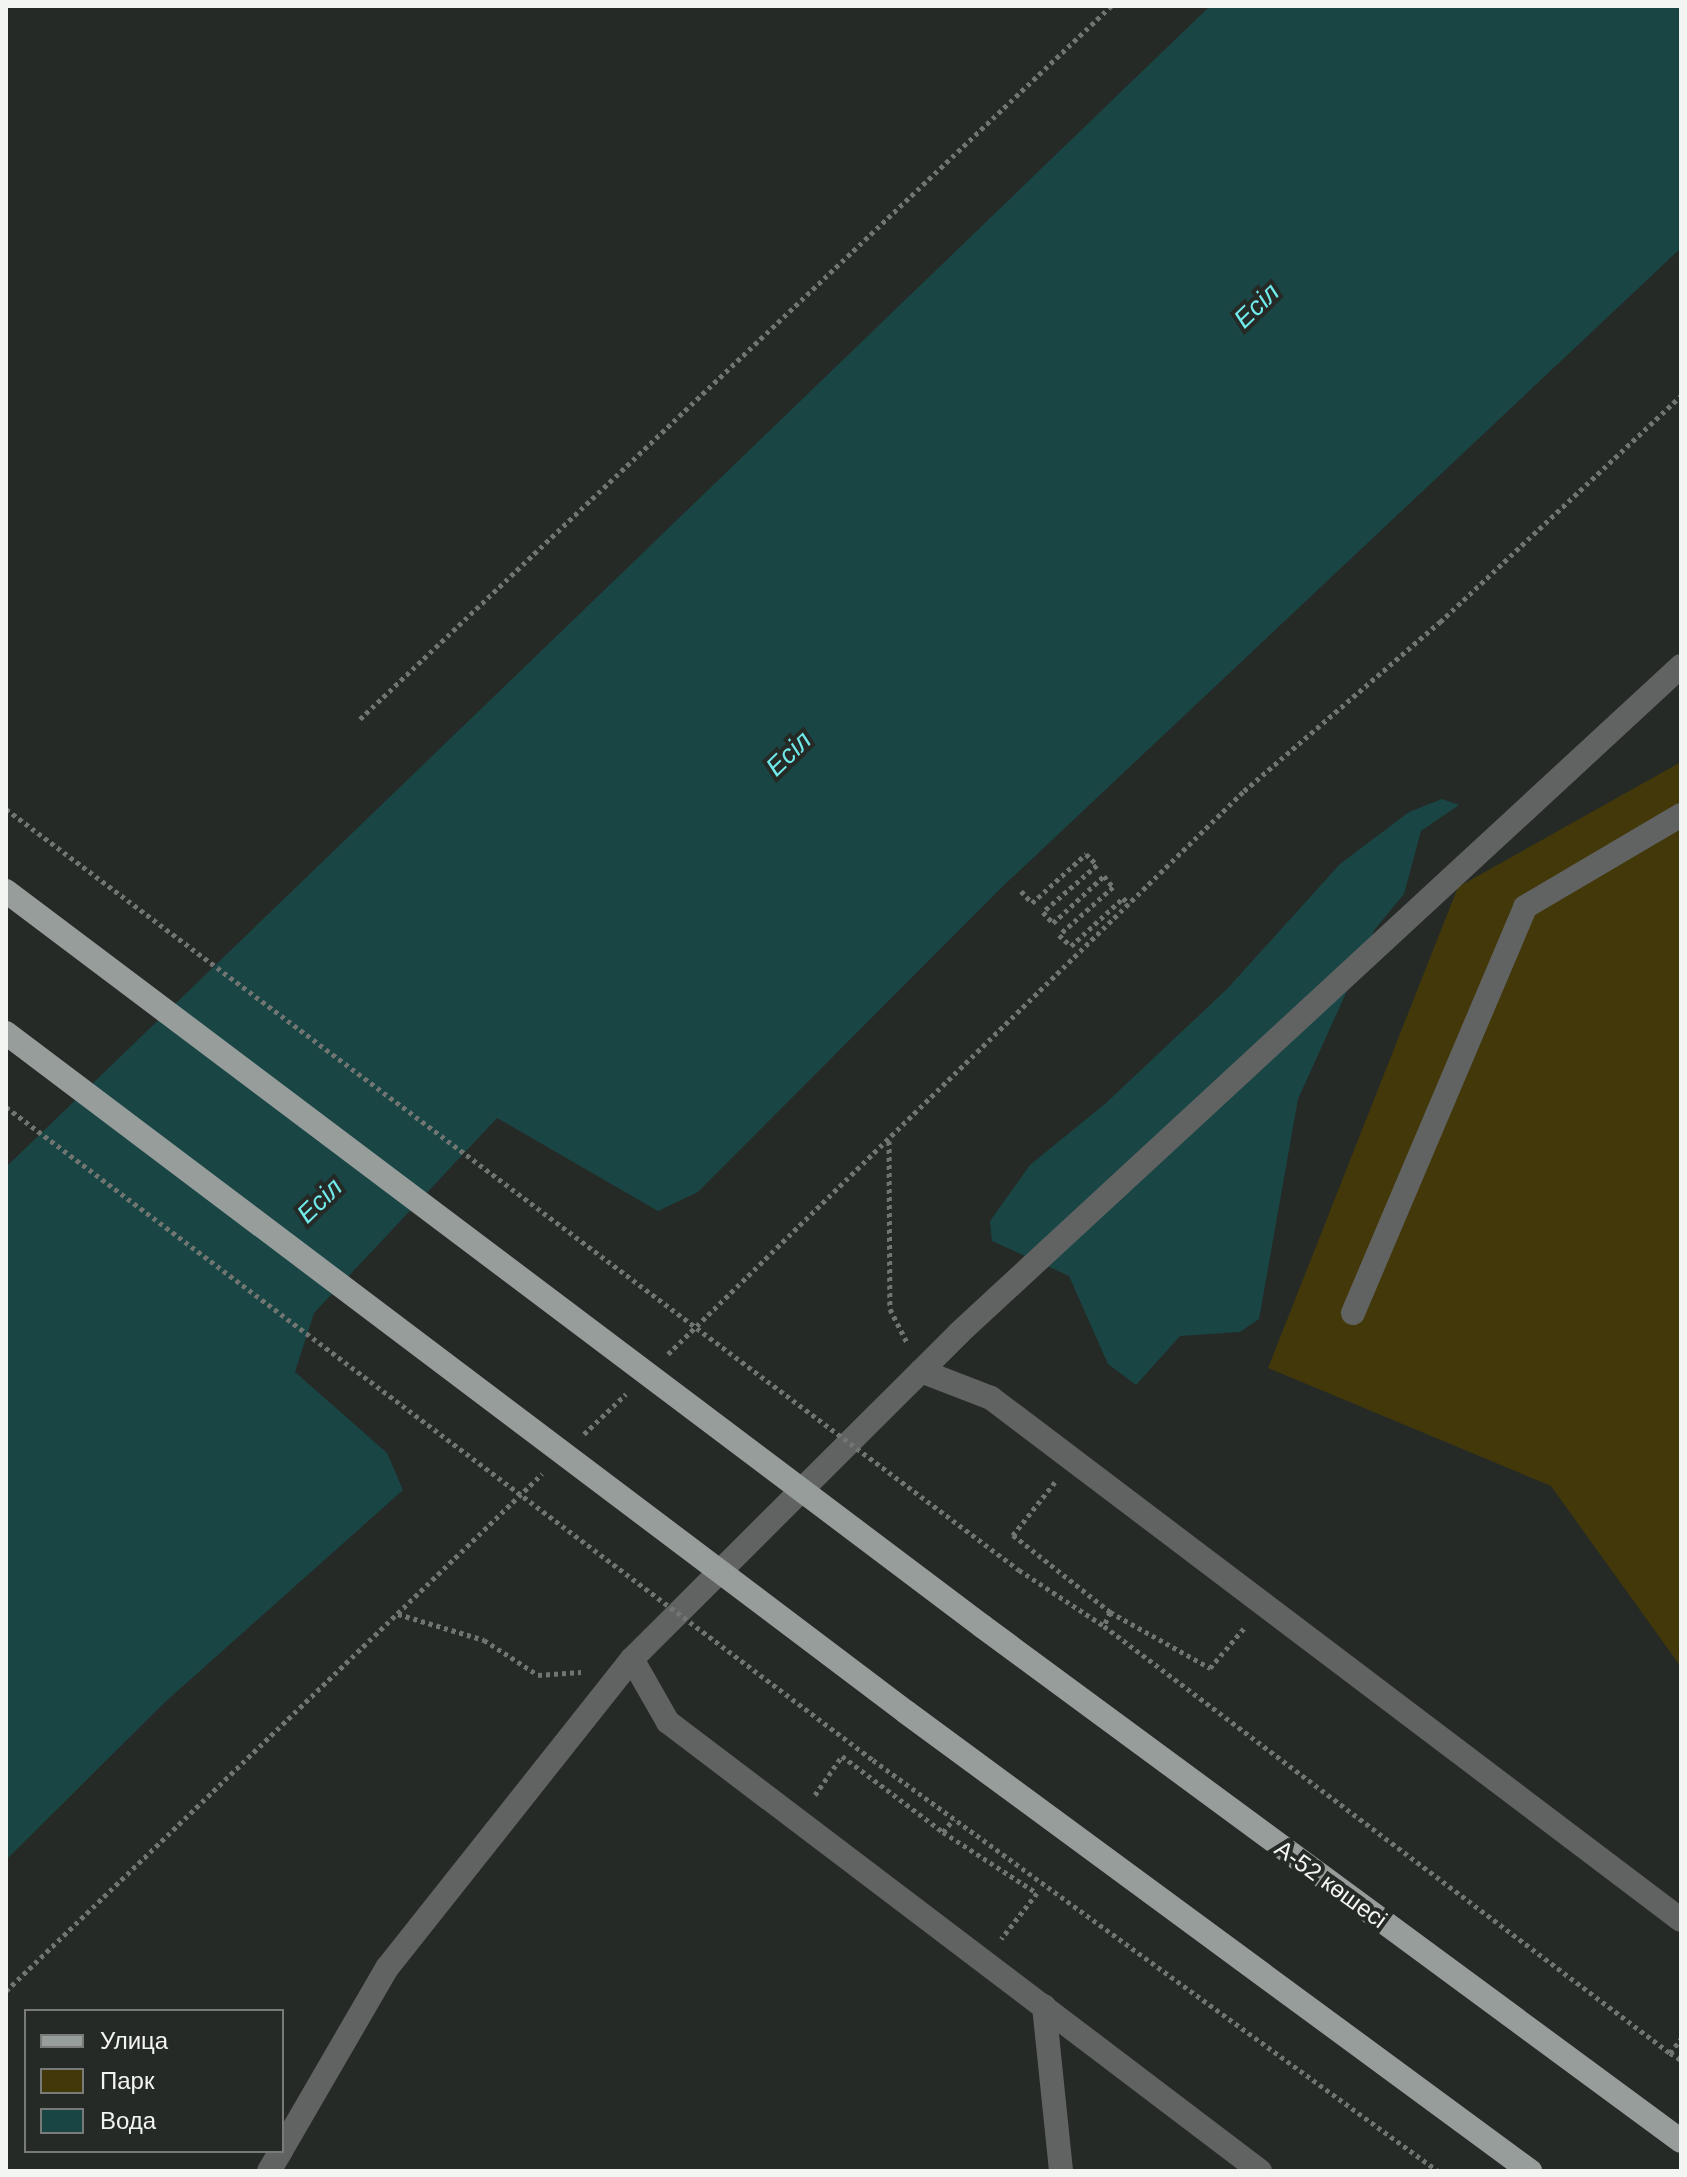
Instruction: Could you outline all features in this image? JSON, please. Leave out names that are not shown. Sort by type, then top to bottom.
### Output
[{"type":"main road","name":"А-52 көшесі","points":[[6,891],[982,1626],[1681,2141]]},
{"type":"main road","points":[[6,1033],[906,1712],[1530,2171]]},
{"type":"street","points":[[284,2147],[387,1968],[632,1659],[921,1371],[1185,1119],[1681,666]]},
{"type":"street","points":[[1353,1313],[1525,907],[1681,815]]},
{"type":"street","points":[[921,1371],[991,1398],[1681,1920]]},
{"type":"street","points":[[632,1659],[668,1722],[1260,2171]]},
{"type":"street","points":[[1044,2006],[1061,2171]]},
{"type":"street","points":[[269,2171],[280,2153]]},
{"type":"path","points":[[360,719],[1111,6]]},
{"type":"path","points":[[658,1363],[1244,791],[1440,622],[1681,396]]},
{"type":"path","points":[[6,809],[1019,1570],[1104,1626],[1681,2060]]},
{"type":"path","points":[[1021,891],[1032,903],[1086,854],[1097,865],[1043,912],[1053,923],[1104,876],[1113,887],[1059,935],[1071,946],[1123,898],[1129,904]]},
{"type":"path","points":[[6,1107],[873,1760],[1438,2171]]},
{"type":"path","points":[[889,1140],[890,1309],[921,1371]]},
{"type":"path","points":[[578,1440],[635,1385]]},
{"type":"path","points":[[1074,1459],[1013,1535],[1110,1612],[1210,1668],[1264,1605]]},
{"type":"path","points":[[6,1991],[544,1472]]},
{"type":"path","points":[[1104,1626],[1110,1612]]},
{"type":"path","points":[[397,1614],[484,1640],[538,1675],[567,1675],[632,1659]]},
{"type":"path","points":[[798,1820],[842,1756],[943,1832],[1037,1893],[984,1961]]},
{"type":"path","points":[[943,1832],[954,1819]]},
{"type":"path","points":[[1670,2053],[1681,2039]]},
{"type":"green space","points":[[1681,762],[1681,1667],[1551,1486],[1268,1368],[1458,887]]},
{"type":"water","name":"Есіл","points":[[1210,6],[1681,6],[1681,248],[1001,888],[698,1192],[658,1211],[497,1118],[314,1313],[295,1372],[387,1453],[403,1490],[164,1703],[6,1860],[6,1167]]},
{"type":"water","points":[[1442,799],[1459,805],[1421,831],[1404,894],[1375,929],[1298,1099],[1259,1319],[1240,1332],[1180,1336],[1136,1385],[1108,1364],[1069,1276],[992,1241],[990,1221],[1030,1165],[1106,1103],[1227,989],[1340,864],[1409,812]]}]
